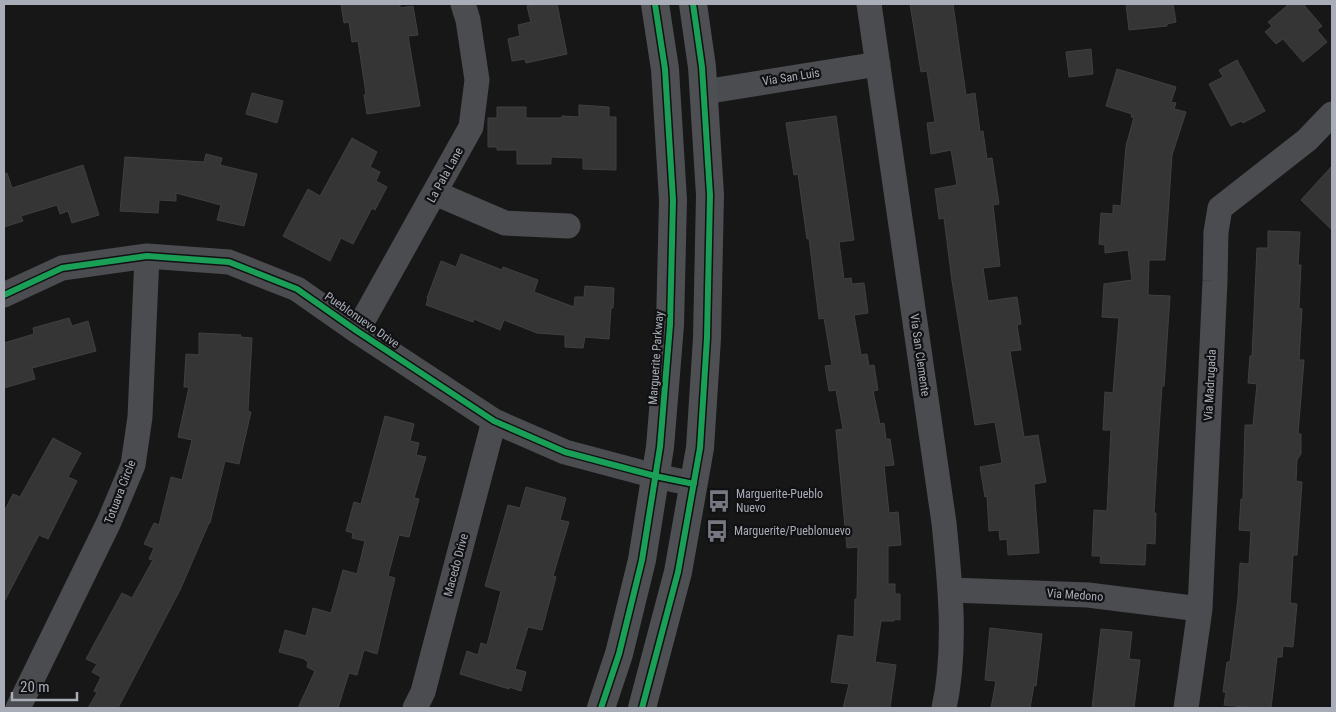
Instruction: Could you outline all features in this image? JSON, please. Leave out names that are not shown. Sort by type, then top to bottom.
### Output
[{"type":"main road","name":"Marguerite Parkway","points":[[601,708],[619,654],[642,560],[660,447],[670,325],[673,200],[665,69],[655,4]]},
{"type":"main road","points":[[642,708],[678,572],[700,448],[707,338],[710,195],[702,66],[693,4]]},
{"type":"main road","points":[[666,97],[704,92]]},
{"type":"street","name":"La Pala Lane","points":[[358,332],[471,127],[477,80],[468,20],[463,4]]},
{"type":"street","name":"Via San Clemente","points":[[869,4],[944,523],[951,590],[951,647],[944,708]]},
{"type":"street","name":"Via San Luis","points":[[704,92],[878,64]]},
{"type":"street","name":"Via Madrugada","points":[[1186,708],[1200,609],[1215,291],[1216,232],[1220,208],[1307,140],[1332,114]]},
{"type":"street","points":[[435,193],[505,223],[568,226]]},
{"type":"street","name":"Pueblonuevo Drive","points":[[4,295],[62,268],[147,256],[229,262],[297,289],[358,332],[494,421],[566,452],[655,476],[694,484]]},
{"type":"street","name":"Totuava Circle","points":[[18,708],[109,522],[133,465],[140,417],[147,256]]},
{"type":"street","name":"Macedo Drive","points":[[415,708],[423,692],[494,421]]},
{"type":"street","name":"Via Medono","points":[[951,590],[1088,595],[1200,609]]},
{"type":"building","points":[[341,4],[400,4],[400,8],[413,6],[418,35],[408,36],[420,106],[367,114],[358,41],[352,42],[349,22],[344,23]]},
{"type":"building","points":[[557,4],[567,54],[526,63],[525,59],[512,61],[508,39],[520,36],[518,25],[531,22],[527,6]]},
{"type":"building","points":[[910,4],[953,4],[966,95],[975,93],[980,132],[983,131],[987,159],[992,158],[999,204],[993,205],[1000,266],[983,268],[988,301],[1017,297],[1021,324],[1017,325],[1021,350],[1010,351],[1024,437],[1038,435],[1046,482],[1034,484],[1039,553],[1008,555],[1007,539],[1000,540],[999,530],[989,531],[987,496],[985,497],[980,467],[1002,463],[995,422],[975,425],[944,218],[939,219],[935,189],[957,185],[951,150],[931,154],[927,123],[935,122],[927,71],[921,72]]},
{"type":"building","points":[[1126,4],[1173,4],[1176,22],[1167,24],[1167,26],[1129,30]]},
{"type":"building","points":[[1289,4],[1303,4],[1322,26],[1317,30],[1327,42],[1303,62],[1283,39],[1276,44],[1265,32],[1272,26],[1268,22]]},
{"type":"building","points":[[1091,49],[1093,74],[1069,77],[1066,52]]},
{"type":"building","points":[[1237,60],[1265,111],[1243,123],[1241,121],[1231,126],[1209,84],[1223,77],[1219,70]]},
{"type":"building","points":[[1117,69],[1176,87],[1171,102],[1176,103],[1174,109],[1186,112],[1172,155],[1165,260],[1149,260],[1148,295],[1170,296],[1158,444],[1154,513],[1156,513],[1155,544],[1146,543],[1145,565],[1100,563],[1101,556],[1092,556],[1094,510],[1107,511],[1111,430],[1103,430],[1105,392],[1113,393],[1119,318],[1102,317],[1104,284],[1132,280],[1128,250],[1105,253],[1105,245],[1099,244],[1101,213],[1113,214],[1113,205],[1121,206],[1126,146],[1134,117],[1131,117],[1132,114],[1106,106]]},
{"type":"building","points":[[252,93],[283,101],[277,123],[246,114]]},
{"type":"building","points":[[579,105],[609,107],[609,117],[616,117],[616,170],[583,169],[583,158],[551,157],[551,164],[517,164],[517,150],[497,150],[497,147],[488,147],[488,118],[497,118],[497,107],[526,107],[526,118],[562,118],[562,116],[579,117]]},
{"type":"building","points":[[836,116],[854,240],[839,242],[844,279],[851,278],[852,284],[864,283],[868,313],[854,315],[861,355],[867,354],[869,366],[874,365],[878,390],[873,391],[880,424],[884,423],[886,439],[890,439],[894,465],[884,466],[889,513],[898,512],[901,545],[888,546],[888,584],[895,584],[895,594],[900,594],[900,620],[881,621],[875,662],[896,665],[890,708],[843,708],[849,684],[831,682],[838,635],[854,637],[858,547],[847,548],[836,430],[843,429],[836,390],[829,391],[825,366],[832,365],[824,318],[819,319],[809,238],[807,239],[798,174],[794,175],[786,123]]},
{"type":"building","points":[[352,138],[377,152],[370,167],[380,172],[376,181],[387,187],[375,210],[372,208],[353,244],[341,238],[330,261],[283,236],[308,189],[320,196]]},
{"type":"building","points":[[206,154],[222,158],[220,165],[257,174],[244,226],[217,220],[221,205],[176,193],[176,201],[159,200],[158,213],[120,211],[125,157],[204,162]]},
{"type":"building","points":[[83,165],[99,215],[72,223],[68,211],[60,214],[57,205],[21,216],[23,221],[4,227],[4,174],[7,173],[12,188]]},
{"type":"building","points":[[1332,166],[1332,230],[1301,200]]},
{"type":"building","points":[[1268,231],[1300,232],[1298,265],[1301,265],[1299,308],[1302,309],[1299,360],[1304,360],[1298,434],[1301,434],[1301,454],[1297,460],[1296,481],[1302,482],[1297,555],[1293,555],[1290,603],[1297,604],[1293,647],[1283,646],[1282,657],[1277,657],[1271,708],[1255,708],[1224,705],[1226,692],[1223,692],[1227,662],[1230,662],[1238,598],[1240,563],[1249,564],[1251,531],[1239,530],[1241,499],[1243,499],[1245,425],[1253,425],[1257,384],[1248,383],[1250,356],[1252,356],[1257,248],[1268,248]]},
{"type":"building","points":[[461,254],[502,270],[503,267],[538,280],[534,292],[574,307],[575,297],[584,297],[585,286],[614,288],[609,339],[585,337],[583,348],[565,347],[565,335],[537,333],[504,320],[500,330],[474,319],[473,322],[426,305],[441,261],[456,267]]},
{"type":"building","points":[[69,318],[72,326],[88,321],[96,351],[32,368],[35,379],[4,388],[4,343],[34,334],[33,328]]},
{"type":"building","points":[[199,333],[241,335],[240,337],[252,338],[248,411],[251,412],[239,464],[225,461],[210,523],[180,590],[118,708],[88,708],[97,693],[94,691],[101,677],[92,672],[97,664],[86,659],[122,593],[132,598],[153,560],[149,559],[154,548],[144,544],[154,523],[159,525],[171,477],[182,480],[192,440],[178,437],[189,387],[184,387],[186,354],[199,355]]},
{"type":"building","points":[[385,416],[414,424],[410,441],[419,443],[416,455],[426,457],[414,498],[419,499],[409,537],[399,535],[388,576],[395,578],[377,654],[364,650],[357,675],[349,673],[338,708],[298,708],[315,671],[307,667],[308,662],[305,659],[279,652],[285,630],[306,636],[313,608],[331,613],[343,570],[357,574],[365,541],[352,538],[353,533],[346,531],[354,502],[361,504]]},
{"type":"building","points":[[53,438],[81,453],[68,477],[77,481],[48,539],[39,535],[4,602],[4,512],[13,494],[20,497]]},
{"type":"building","points":[[526,487],[566,498],[560,520],[569,522],[553,576],[556,577],[542,630],[528,627],[515,669],[526,672],[521,691],[460,674],[467,651],[478,655],[481,643],[487,645],[501,591],[485,586],[508,505],[520,508]]},
{"type":"building","points":[[990,628],[1042,634],[1036,686],[1034,685],[1030,708],[991,708],[996,681],[985,680]]},
{"type":"building","points":[[1101,629],[1132,632],[1129,659],[1140,660],[1134,708],[1092,708]]},
{"type":"cycle path","points":[[601,708],[619,654],[642,560],[660,447],[670,325],[673,200],[665,69],[655,4]]},
{"type":"cycle path","points":[[642,708],[678,572],[700,448],[707,338],[710,195],[702,67],[693,4]]},
{"type":"cycle path","points":[[4,295],[62,268],[147,256],[229,262],[297,289],[494,421],[565,452],[655,476],[694,484]]},
{"type":"place","name":"Marguerite-Pueblo Nuevo","points":[[719,501]]},
{"type":"place","name":"Marguerite/Pueblonuevo","points":[[717,531]]}]
